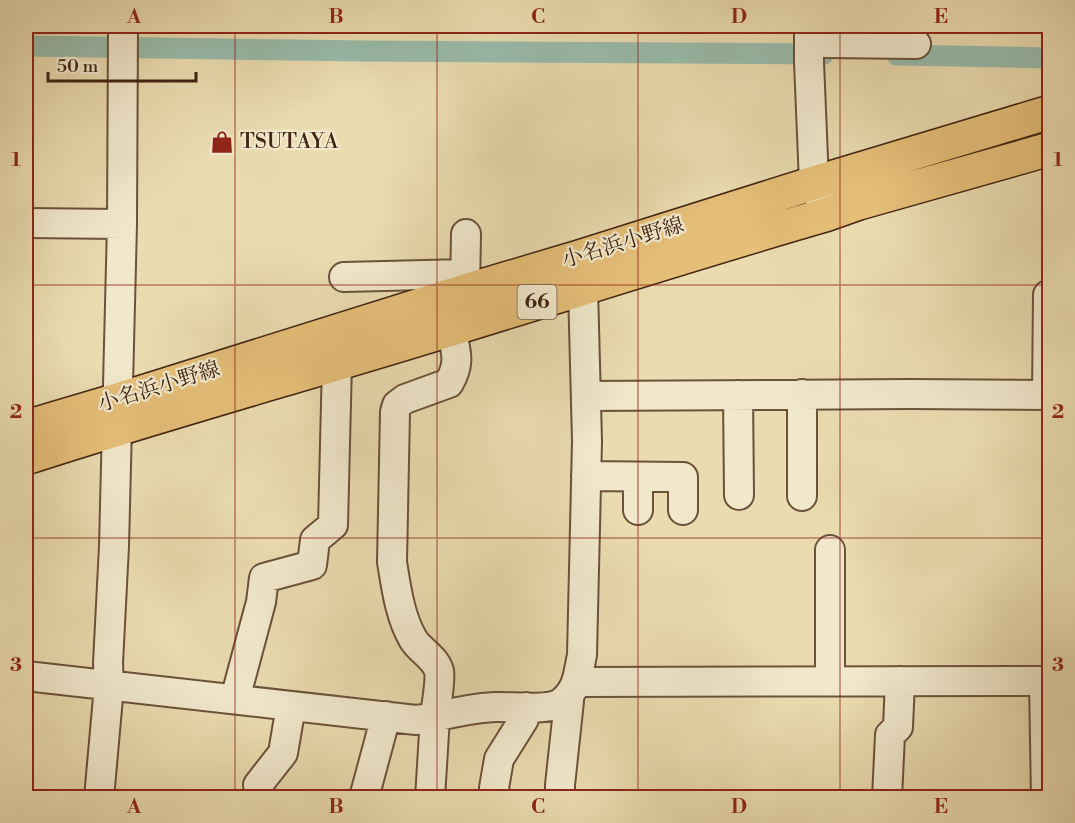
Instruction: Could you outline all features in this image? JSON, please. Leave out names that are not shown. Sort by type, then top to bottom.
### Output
[{"type":"main road","name":"小名浜小野線","points":[[26,427],[117,414],[337,363],[451,329],[581,272],[814,183],[1050,112]]},
{"type":"main road","name":"小名浜小野線","points":[[26,458],[117,414],[465,282],[581,272],[825,215],[859,203],[1050,149]]},
{"type":"street","points":[[99,798],[109,686],[108,663],[114,546],[122,225],[123,41]]},
{"type":"street","points":[[825,215],[814,183],[809,43],[916,44]]},
{"type":"street","points":[[26,223],[122,225]]},
{"type":"street","points":[[344,277],[465,282],[466,234]]},
{"type":"street","points":[[562,798],[560,785],[569,701],[582,655],[587,441],[581,272]]},
{"type":"street","points":[[586,396],[1048,395],[1048,295]]},
{"type":"street","points":[[430,798],[440,674],[437,666],[414,642],[408,630],[392,562],[395,412],[397,405],[405,399],[449,383],[458,361],[451,329]]},
{"type":"street","points":[[235,699],[261,602],[264,578],[312,565],[315,540],[333,525],[337,363]]},
{"type":"street","points":[[802,394],[802,496]]},
{"type":"street","points":[[738,395],[739,495]]},
{"type":"street","points":[[586,476],[683,477],[683,510]]},
{"type":"street","points":[[638,477],[638,510]]},
{"type":"street","points":[[830,550],[830,681]]},
{"type":"street","points":[[26,676],[416,720],[463,710],[496,707],[543,708],[562,703],[573,689]]},
{"type":"street","points":[[573,689],[830,681],[1047,681],[1046,798]]},
{"type":"street","points":[[887,798],[890,735],[898,727],[900,681]]},
{"type":"street","points":[[258,785],[283,753],[291,706]]},
{"type":"street","points":[[496,798],[496,770],[499,759],[524,719],[526,707]]},
{"type":"street","points":[[365,794],[386,716]]},
{"type":"waterway","points":[[26,46],[824,54]]},
{"type":"waterway","points":[[897,55],[1050,58]]},
{"type":"place","name":"TSUTAYA","points":[[222,142]]}]
